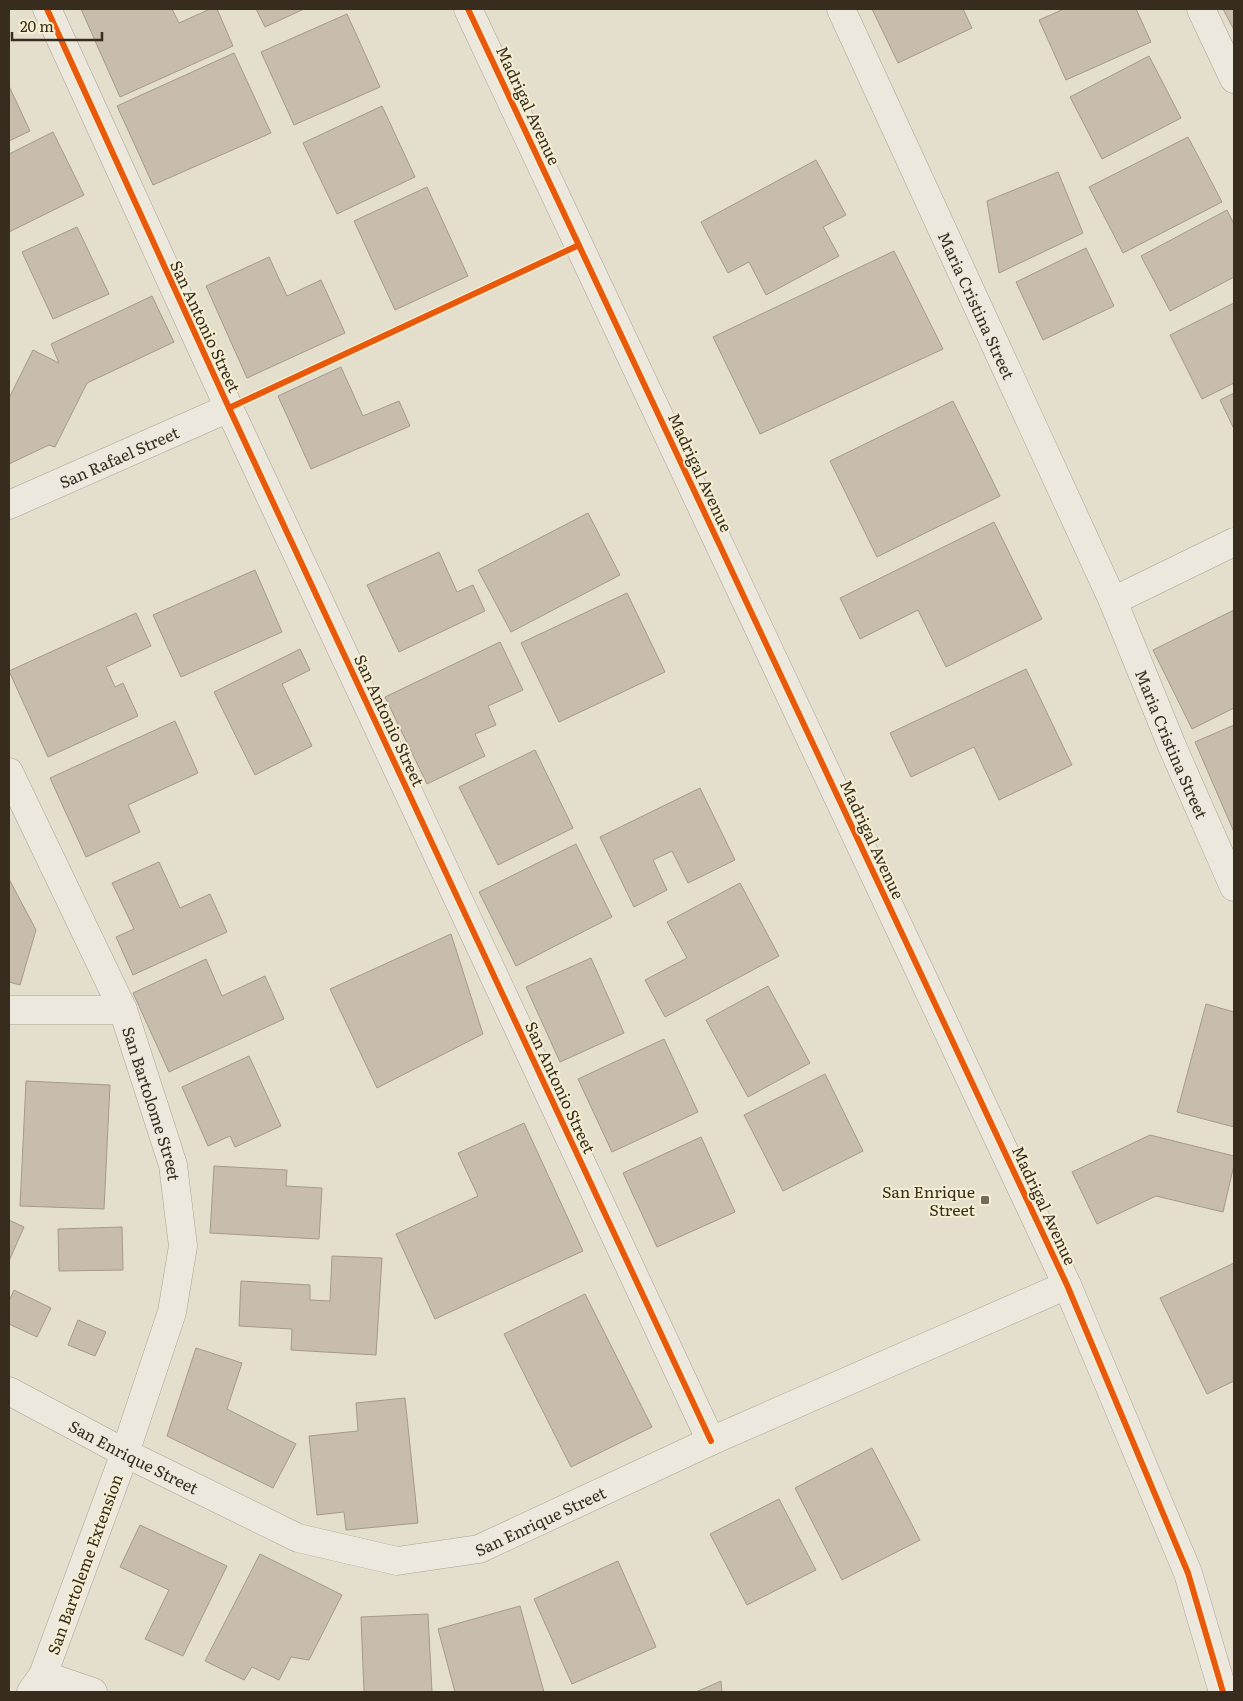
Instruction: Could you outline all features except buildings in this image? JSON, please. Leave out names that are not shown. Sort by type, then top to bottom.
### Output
[{"type":"street","name":"San Antonio Street","points":[[47,9],[229,408],[711,1441]]},
{"type":"street","name":"Madrigal Avenue","points":[[468,9],[1067,1285],[1188,1573],[1223,1692]]},
{"type":"street","name":"Maria Cristina Street","points":[[841,9],[1112,601],[1172,746],[1234,887]]},
{"type":"street","points":[[1201,9],[1234,79]]},
{"type":"street","name":"San Rafael Street","points":[[9,505],[229,408]]},
{"type":"street","points":[[1112,601],[1234,542]]},
{"type":"street","name":"San Bartolome Street","points":[[9,772],[123,1010],[173,1165],[183,1246],[172,1312],[125,1453]]},
{"type":"street","points":[[9,1010],[123,1010]]},
{"type":"street","name":"San Enrique Street","points":[[9,1391],[125,1453],[298,1538],[397,1561],[479,1550],[711,1441],[1067,1285]]},
{"type":"street","name":"San Bartoleme Extension","points":[[93,1692],[37,1684],[125,1453]]},
{"type":"cycle path","points":[[47,9],[229,408],[711,1441]]},
{"type":"cycle path","points":[[468,9],[1067,1285],[1188,1573],[1223,1692]]},
{"type":"cycle path","points":[[229,408],[579,245]]},
{"type":"place","name":"San Enrique Street","points":[[985,1200]]}]
